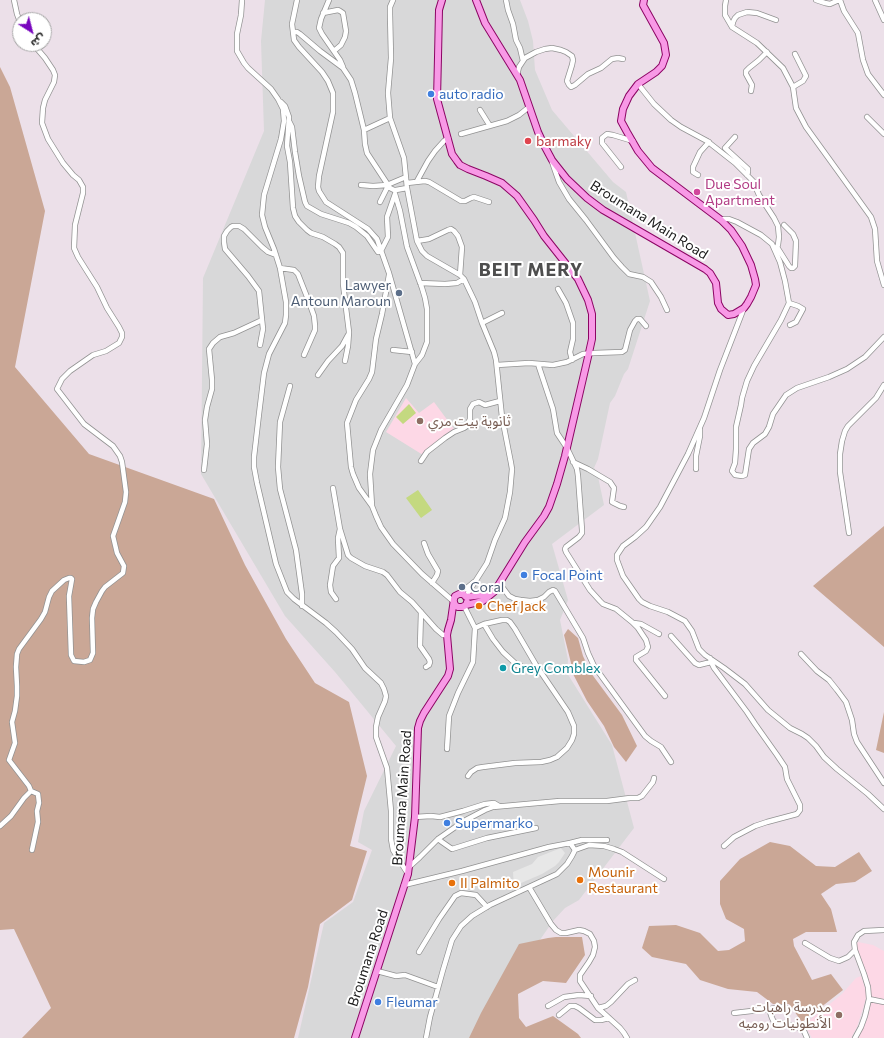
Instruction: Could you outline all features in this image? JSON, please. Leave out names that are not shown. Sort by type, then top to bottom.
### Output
[{"type":"main road","points":[[442,0],[439,10],[437,99],[452,154],[460,164],[468,169],[502,183],[517,196],[544,236],[578,280],[588,300],[592,314],[593,334],[589,353],[558,484],[549,507],[494,592],[483,601],[458,607],[456,605],[455,598],[463,594],[466,597],[494,592]]},
{"type":"main road","name":"Broumana Main Road","points":[[476,0],[485,23],[517,75],[538,132],[552,160],[566,180],[594,204],[710,273],[717,285],[717,298],[721,309],[726,314],[734,314],[744,308]]},
{"type":"main road","points":[[643,0],[645,8],[664,44],[666,55],[662,66],[633,89],[625,102],[621,121],[643,157],[657,172],[721,220],[731,230],[742,246],[748,258],[756,285],[744,308]]},
{"type":"main road","points":[[464,606],[467,601],[466,597]]},
{"type":"main road","name":"Broumana Main Road","points":[[404,885],[408,874],[415,817],[418,728],[424,713],[448,676],[450,670],[447,634],[455,598]]},
{"type":"main road","name":"Broumana Main Road","points":[[451,620],[464,606]]},
{"type":"main road","name":"Broumana Road","points":[[356,1038],[404,885]]},
{"type":"street","points":[[14,0],[17,12]]},
{"type":"street","points":[[242,0],[237,34],[237,51],[253,74],[271,89],[287,109],[292,127],[299,176],[307,206],[321,214],[349,223],[356,227],[367,236],[378,252],[381,251]]},
{"type":"street","points":[[297,0],[292,24],[296,43],[322,72],[333,93],[333,112],[319,176],[319,191],[326,202],[368,229],[377,239],[389,273],[415,364]]},
{"type":"street","points":[[329,0],[319,25],[320,31],[351,80],[364,130],[366,151],[388,186],[395,192],[407,247],[425,298],[427,309],[427,342],[422,355],[415,364],[407,385],[381,430],[373,450],[370,474],[372,506]]},
{"type":"street","points":[[393,0],[390,7],[391,58],[388,93],[390,118],[404,158],[417,242],[427,256],[460,275],[464,279],[477,306],[497,364],[502,417],[512,469],[510,492],[505,518],[487,563],[466,597]]},
{"type":"street","points":[[506,0],[523,61]]},
{"type":"street","points":[[726,0],[725,15],[732,27],[753,40],[783,68],[793,87],[796,109],[806,127],[872,220],[875,230],[877,261],[884,286]]},
{"type":"street","points":[[816,0],[828,4],[840,0],[844,11],[858,33],[863,60],[868,74],[884,95]]},
{"type":"street","points":[[875,0],[884,20]]},
{"type":"street","points":[[323,13],[338,10],[343,13],[346,31],[345,37],[341,45],[334,51]]},
{"type":"street","points":[[732,27],[735,18],[738,15],[747,12],[757,13],[776,20]]},
{"type":"street","points":[[293,32],[300,34],[343,68]]},
{"type":"street","points":[[517,75],[519,67],[525,58],[545,49],[552,48],[566,52],[572,58],[572,64],[567,81],[569,85],[572,86],[585,76],[601,68],[612,59],[623,59]]},
{"type":"street","points":[[32,850],[38,822],[38,794],[31,791],[9,760],[16,743],[12,722],[17,696],[17,654],[22,643],[45,612],[52,591],[64,580],[71,578],[69,601],[71,655],[74,661],[79,662],[90,660],[93,650],[93,609],[102,590],[120,576],[124,570],[124,566],[117,553],[113,536],[126,502],[123,466],[120,456],[110,442],[84,424],[57,389],[62,379],[70,371],[93,355],[106,351],[119,343],[122,335],[119,326],[75,252],[75,225],[83,187],[79,180],[63,163],[48,139],[42,123],[45,100],[54,82],[55,75],[45,58],[39,52]]},
{"type":"street","points":[[751,91],[752,85],[746,71],[767,52]]},
{"type":"street","points":[[793,87],[803,81],[806,77],[795,54]]},
{"type":"street","points":[[638,84],[654,104],[671,120],[709,142],[747,175],[755,184],[760,197],[774,218],[779,231],[779,240],[776,249],[785,280],[789,302],[781,320],[747,381],[736,427],[735,463],[732,471],[735,475],[745,475],[749,449],[753,443],[765,434],[773,414],[786,395],[797,388],[847,369],[865,357],[884,337]]},
{"type":"street","points":[[280,102],[283,114],[282,131],[263,200],[263,219],[264,227],[280,268],[286,302],[286,315],[285,323],[268,357],[264,373],[254,467],[263,514],[276,564],[287,592],[302,606],[336,632],[352,649],[365,668],[381,683],[384,689],[386,702],[377,722],[376,737],[387,768],[393,850],[408,874]]},
{"type":"street","points":[[462,134],[507,121],[530,107]]},
{"type":"street","points":[[480,110],[490,126]]},
{"type":"street","points":[[867,117],[884,134]]},
{"type":"street","points":[[364,130],[390,118]]},
{"type":"street","points":[[289,120],[287,146],[294,211],[298,222],[311,233],[335,244],[342,250],[344,296],[349,332],[345,361]]},
{"type":"street","points":[[282,131],[288,132]]},
{"type":"street","points":[[621,167],[601,140],[607,134],[632,141]]},
{"type":"street","points":[[735,137],[725,148],[748,169],[747,175]]},
{"type":"street","points":[[417,181],[430,157],[448,138]]},
{"type":"street","points":[[698,175],[693,172],[693,167],[698,156],[709,142]]},
{"type":"street","points":[[552,160],[559,182],[569,199],[614,258],[630,274],[643,277],[651,282],[661,297],[667,310]]},
{"type":"street","points":[[361,185],[388,186],[417,181],[427,182],[461,201],[466,201],[474,197],[489,202]]},
{"type":"street","points":[[381,251],[388,237],[387,217],[395,192],[407,183]]},
{"type":"street","points":[[380,202],[388,186]]},
{"type":"street","points":[[721,220],[730,220],[761,235],[770,241],[789,266],[793,268],[795,266],[796,241],[793,234],[784,225]]},
{"type":"street","points":[[260,345],[263,329],[259,294],[257,288],[224,246],[224,236],[230,227],[239,226],[244,229],[262,248],[276,255]]},
{"type":"street","points":[[417,242],[431,238],[451,229],[454,231],[458,236],[462,247],[460,275]]},
{"type":"street","points":[[280,268],[293,270],[298,274],[314,316],[315,330],[304,355]]},
{"type":"street","points":[[389,273],[376,339],[372,372],[370,379],[354,404],[347,423],[353,474],[359,488],[372,506],[386,535],[422,574],[442,592],[455,598],[477,580]]},
{"type":"street","points":[[420,283],[457,283],[464,279]]},
{"type":"street","points":[[558,289],[566,303],[573,323],[573,339],[570,355],[572,360]]},
{"type":"street","points":[[789,302],[803,309],[796,322],[790,325]]},
{"type":"street","points":[[744,308],[720,370],[700,429],[688,454],[660,507],[646,527],[635,538],[622,546],[617,555],[617,560],[623,576],[642,602],[668,612],[685,621],[692,631],[699,649],[705,655],[744,684],[768,710],[780,720],[790,728],[808,738],[824,757],[884,809]]},
{"type":"street","points":[[482,323],[502,313]]},
{"type":"street","points":[[497,364],[529,363],[553,365],[567,362],[583,354],[624,352],[630,330],[635,320],[640,319],[646,326]]},
{"type":"street","points":[[204,470],[207,444],[205,420],[212,388],[209,349],[213,343],[220,338],[262,320]]},
{"type":"street","points":[[318,375],[328,361],[342,346],[349,332]]},
{"type":"street","points":[[393,350],[412,352]]},
{"type":"street","points":[[538,364],[552,409],[557,433],[567,448],[577,470],[578,476],[582,530],[579,537],[566,547],[566,552],[590,590],[600,601],[603,604],[616,609],[638,628],[646,640],[648,647],[646,651],[636,657],[636,660],[665,696]]},
{"type":"street","points":[[849,533],[839,468],[842,441],[848,426],[876,398],[884,385]]},
{"type":"street","points":[[290,386],[280,422],[278,467],[280,489],[296,550],[302,594],[302,606]]},
{"type":"street","points":[[421,461],[427,452],[445,438],[467,426],[470,420],[470,409],[473,404],[479,402],[485,405],[500,401]]},
{"type":"street","points":[[696,469],[696,456],[700,429]]},
{"type":"street","points":[[573,462],[610,482],[614,488],[612,502],[624,507]]},
{"type":"street","points":[[333,488],[340,529],[350,558],[387,575],[400,592],[412,602],[436,629],[444,635],[447,634]]},
{"type":"street","points":[[336,599],[331,592],[330,585],[333,566],[339,558],[338,538],[340,529]]},
{"type":"street","points":[[424,543],[428,554],[438,571],[432,583]]},
{"type":"street","points":[[500,584],[509,596],[521,600],[538,600],[544,598],[549,592],[553,590],[555,591],[583,638],[594,666],[645,736],[651,742],[661,747],[671,762]]},
{"type":"street","points":[[447,749],[449,716],[473,662],[475,628],[464,606]]},
{"type":"street","points":[[421,612],[420,646],[429,659],[429,665],[426,667]]},
{"type":"street","points":[[468,776],[477,768],[550,760],[557,757],[567,748],[574,734],[574,726],[568,712],[536,665],[513,626],[505,620],[484,624],[475,628]]},
{"type":"street","points":[[634,623],[642,624],[659,634]]},
{"type":"street","points":[[484,624],[503,652],[517,665],[521,666]]},
{"type":"street","points":[[671,636],[695,664],[699,665],[711,660]]},
{"type":"street","points":[[801,654],[817,671],[829,680],[846,702],[857,742],[884,783]]},
{"type":"street","points":[[711,660],[777,754],[800,805],[798,814],[756,826],[734,837],[724,846]]},
{"type":"street","points":[[409,867],[438,839],[464,821],[485,810],[499,806],[560,801],[607,801],[638,798],[642,796],[653,782],[654,778]]},
{"type":"street","points":[[0,826],[9,819],[31,791]]},
{"type":"street","points":[[415,817],[440,817],[485,804],[494,803],[499,806]]},
{"type":"street","points":[[438,839],[452,849],[487,838],[536,828]]},
{"type":"street","name":"Broumana Main Road","points":[[404,885],[549,847],[582,840],[607,840]]},
{"type":"street","points":[[570,843],[575,850]]},
{"type":"street","points":[[426,1038],[430,1017],[452,940],[461,926],[472,916],[512,894],[557,874],[567,864],[575,850],[589,845],[604,846],[622,852],[664,879]]},
{"type":"street","points":[[529,887],[556,930],[561,933],[584,930],[590,934],[594,941],[595,947],[593,955],[579,977],[580,981],[598,1008],[624,1033],[627,1038]]},
{"type":"street","points":[[419,952],[439,919],[456,896],[461,893],[476,895],[486,907]]},
{"type":"street","points":[[855,1038],[865,1016],[869,998],[868,987],[855,950],[854,942],[858,935],[864,931],[884,930]]},
{"type":"street","points":[[805,943],[830,958],[839,960],[848,957],[855,950]]},
{"type":"street","points":[[377,971],[396,976],[405,975],[438,987]]},
{"type":"street","points":[[598,1008],[606,1006],[628,984],[635,980]]},
{"type":"street","points":[[548,1006],[564,997],[579,995],[591,996]]},
{"type":"street","points":[[869,998],[884,1002]]},
{"type":"street","points":[[559,1015],[570,1006],[575,1006],[595,1020],[609,1018]]},
{"type":"street","points":[[734,1013],[785,1007]]},
{"type":"street","points":[[769,1009],[774,1022],[796,1026],[804,1031],[808,1038]]},
{"type":"shaded area","points":[[265,0],[520,0],[528,21],[533,41],[535,70],[552,110],[613,182],[626,192],[650,301],[628,369],[610,403],[598,459],[594,468],[597,472],[604,505],[552,544],[568,600],[560,620],[568,660],[567,673],[612,745],[634,828],[579,900],[565,908],[553,921],[472,1038],[298,1038],[324,923],[353,902],[372,850],[358,842],[364,811],[396,746],[335,672],[285,616],[201,474],[203,278],[264,131],[261,41]]},
{"type":"shaded area","points":[[0,67],[10,87],[45,211],[15,367],[89,454],[214,499],[245,565],[286,639],[315,683],[349,702],[367,776],[350,846],[367,851],[352,900],[320,924],[308,987],[294,1038],[22,1038],[51,1008],[14,929],[0,930]]},
{"type":"shaded area","name":"ثانوية بيت مري","points":[[406,398],[419,413],[434,402],[454,429],[423,455],[386,432]]},
{"type":"shaded area","points":[[884,526],[884,647],[813,586]]},
{"type":"shaded area","points":[[568,629],[578,638],[583,656],[591,673],[622,715],[637,746],[626,762],[614,747],[604,726],[587,701],[572,672],[564,635]]},
{"type":"shaded area","points":[[884,712],[884,753],[876,750]]},
{"type":"shaded area","points":[[770,842],[790,846],[816,866],[835,867],[859,852],[872,871],[855,882],[836,884],[821,894],[831,909],[837,932],[806,932],[793,939],[794,946],[812,980],[831,974],[843,990],[802,1022],[789,1004],[773,1004],[757,992],[728,989],[700,980],[686,964],[652,957],[642,948],[649,926],[676,925],[700,933],[718,951],[729,950],[745,941],[744,929],[726,919],[720,904],[720,881],[740,859]]},
{"type":"shaded area","points":[[561,848],[565,853],[555,866],[542,874],[514,886],[513,872],[532,864],[538,857]]},
{"type":"shaded area","points":[[556,937],[582,937],[585,955],[566,983],[543,981],[518,994],[519,1018],[526,1027],[553,1016],[578,1034],[581,1038],[469,1038],[519,944]]},
{"type":"shaded area","points":[[858,942],[873,945],[884,951],[884,1038],[856,1038],[871,998],[856,949]]},
{"type":"shaded area","name":"مدرسة راهبات الأنطونيات روميه","points":[[861,976],[867,994],[857,1027],[851,1038],[812,1038],[804,1025],[842,994],[856,978]]},
{"type":"green space","points":[[409,404],[416,413],[403,424],[396,417]]},
{"type":"green space","points":[[418,490],[432,510],[421,518],[406,498]]},
{"type":"place","name":"auto radio","points":[[431,94]]},
{"type":"place","name":"barmaky","points":[[528,141]]},
{"type":"place","name":"Due Soul Apartment","points":[[697,192]]},
{"type":"place","name":"Lawyer Antoun Maroun","points":[[399,293]]},
{"type":"place","name":"ثانوية بيت مري","points":[[420,421]]},
{"type":"place","name":"Focal Point","points":[[524,575]]},
{"type":"place","name":"Coral","points":[[462,587]]},
{"type":"place","name":"Chef Jack","points":[[479,606]]},
{"type":"place","name":"Grey Comblex","points":[[503,668]]},
{"type":"place","name":"Supermarko","points":[[447,823]]},
{"type":"place","name":"Mounir Restaurant","points":[[580,880]]},
{"type":"place","name":"Il Palmito","points":[[452,883]]},
{"type":"place","name":"Fleumar","points":[[378,1002]]},
{"type":"place","name":"مدرسة راهبات الأنطونيات روميه","points":[[839,1015]]},
{"type":"district","name":"BEIT MERY","points":[[531,270]]}]
